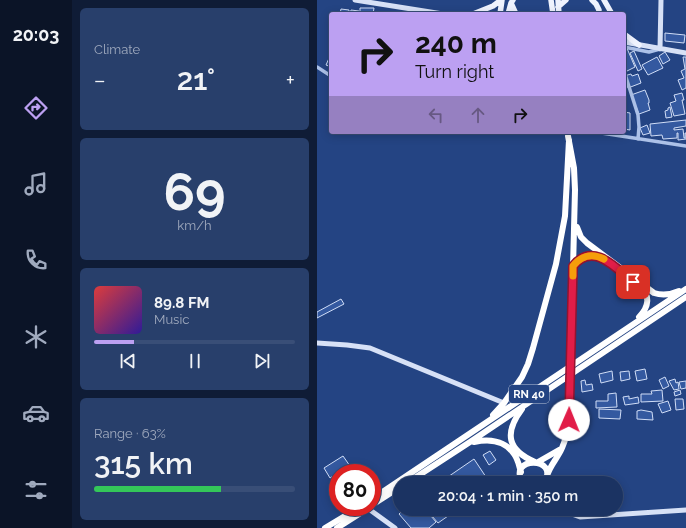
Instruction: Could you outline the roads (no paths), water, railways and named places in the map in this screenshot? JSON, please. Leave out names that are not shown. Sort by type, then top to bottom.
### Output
[{"type":"highway","points":[[547,476],[549,468],[562,448],[568,431],[575,190],[574,168],[568,135]]},
{"type":"highway","points":[[479,427],[504,404],[522,377],[528,364],[556,264],[565,216],[568,135]]},
{"type":"highway","points":[[575,221],[581,237],[587,243],[654,293],[668,295],[686,289]]},
{"type":"highway","points":[[573,266],[587,256],[598,256],[643,289],[648,299],[647,307],[632,325]]},
{"type":"highway","name":"RN 40","points":[[381,493],[686,289]]},
{"type":"highway","name":"RN 40","points":[[418,476],[686,297]]},
{"type":"highway","points":[[525,404],[513,422],[511,439],[517,451],[523,457],[536,462],[544,468],[545,476]]},
{"type":"highway","points":[[470,442],[493,440],[502,443],[514,454],[521,472]]},
{"type":"highway","points":[[520,476],[526,464],[536,462],[554,454],[562,448]]},
{"type":"highway","points":[[381,499],[393,492]]},
{"type":"highway","points":[[325,528],[345,516]]},
{"type":"highway","points":[[337,528],[355,516]]},
{"type":"main road","points":[[478,12],[493,6],[502,0]]},
{"type":"main road","points":[[500,12],[502,0]]},
{"type":"main road","points":[[547,0],[555,7]]},
{"type":"main road","points":[[551,0],[558,12]]},
{"type":"main road","points":[[554,12],[558,0]]},
{"type":"main road","points":[[555,7],[566,0]]},
{"type":"main road","points":[[592,0],[596,4],[599,12]]},
{"type":"main road","points":[[604,0],[610,12]]},
{"type":"main road","points":[[509,12],[512,1]]},
{"type":"main road","points":[[512,1],[516,12]]},
{"type":"main road","points":[[626,35],[639,45]]},
{"type":"street","points":[[355,0],[430,12]]},
{"type":"street","points":[[660,49],[661,0]]},
{"type":"street","points":[[626,42],[686,53]]},
{"type":"street","points":[[626,47],[649,52],[660,49]]},
{"type":"street","points":[[317,67],[329,75]]},
{"type":"street","points":[[626,82],[638,115],[638,139]]},
{"type":"street","points":[[607,134],[686,146]]},
{"type":"street","points":[[317,343],[370,348],[504,404]]},
{"type":"street","points":[[623,514],[686,510]]},
{"type":"street","points":[[380,516],[395,528]]},
{"type":"street","points":[[577,516],[595,516]]}]
